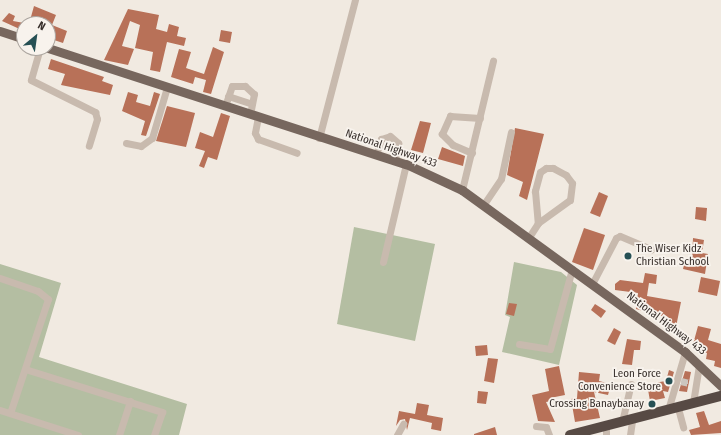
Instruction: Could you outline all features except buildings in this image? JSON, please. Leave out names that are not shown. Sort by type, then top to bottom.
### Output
[{"type":"highway","points":[[573,435],[606,431],[622,422],[721,396]]},
{"type":"main road","points":[[0,32],[16,37]]},
{"type":"main road","name":"National Highway 433","points":[[56,51],[319,138],[406,164],[462,190],[484,204],[685,352],[721,386]]},
{"type":"street","points":[[319,138],[355,0]]},
{"type":"street","points":[[38,56],[31,80],[95,112],[97,119],[89,146]]},
{"type":"street","points":[[462,190],[493,61]]},
{"type":"street","points":[[225,106],[232,86],[245,86],[254,94],[252,104],[255,134],[258,139],[297,153]]},
{"type":"street","points":[[126,143],[141,146],[152,138],[167,87]]},
{"type":"street","points":[[228,96],[252,104]]},
{"type":"street","points":[[472,152],[452,145],[442,134],[450,116],[480,118]]},
{"type":"street","points":[[484,204],[501,179],[511,132]]},
{"type":"street","points":[[376,155],[382,139],[390,136],[398,142],[395,161]]},
{"type":"street","points":[[383,262],[406,164]]},
{"type":"street","points":[[529,237],[538,223],[570,200],[572,183],[566,175],[553,168],[546,168],[540,172],[536,191],[538,223]]},
{"type":"street","points":[[592,284],[616,238],[620,236],[651,249]]},
{"type":"street","points":[[519,344],[550,348],[572,269]]},
{"type":"street","points":[[0,278],[38,291],[48,300],[10,413]]},
{"type":"street","points":[[683,427],[673,409],[685,352]]},
{"type":"street","points":[[693,403],[692,384],[699,364]]},
{"type":"street","points":[[25,369],[162,412],[154,435]]},
{"type":"street","points":[[622,422],[631,384]]},
{"type":"street","points":[[119,435],[130,401]]},
{"type":"street","points":[[0,410],[78,435]]},
{"type":"street","points":[[630,435],[632,420]]},
{"type":"street","points":[[397,435],[402,424]]},
{"type":"street","points":[[536,426],[546,427],[549,435]]},
{"type":"green space","points":[[354,227],[435,244],[415,341],[337,324]]},
{"type":"green space","points":[[514,262],[561,272],[577,285],[559,365],[502,352],[510,317],[505,315]]},
{"type":"green space","points":[[0,264],[61,283],[39,357],[187,404],[179,435],[0,435]]},
{"type":"tunnel","points":[[681,381],[689,383]]},
{"type":"place","name":"The Wiser Kidz Christian School","points":[[628,256]]},
{"type":"place","name":"Leon Force Convenience Store","points":[[669,381]]},
{"type":"place","name":"Crossing Banaybanay","points":[[652,404]]}]
